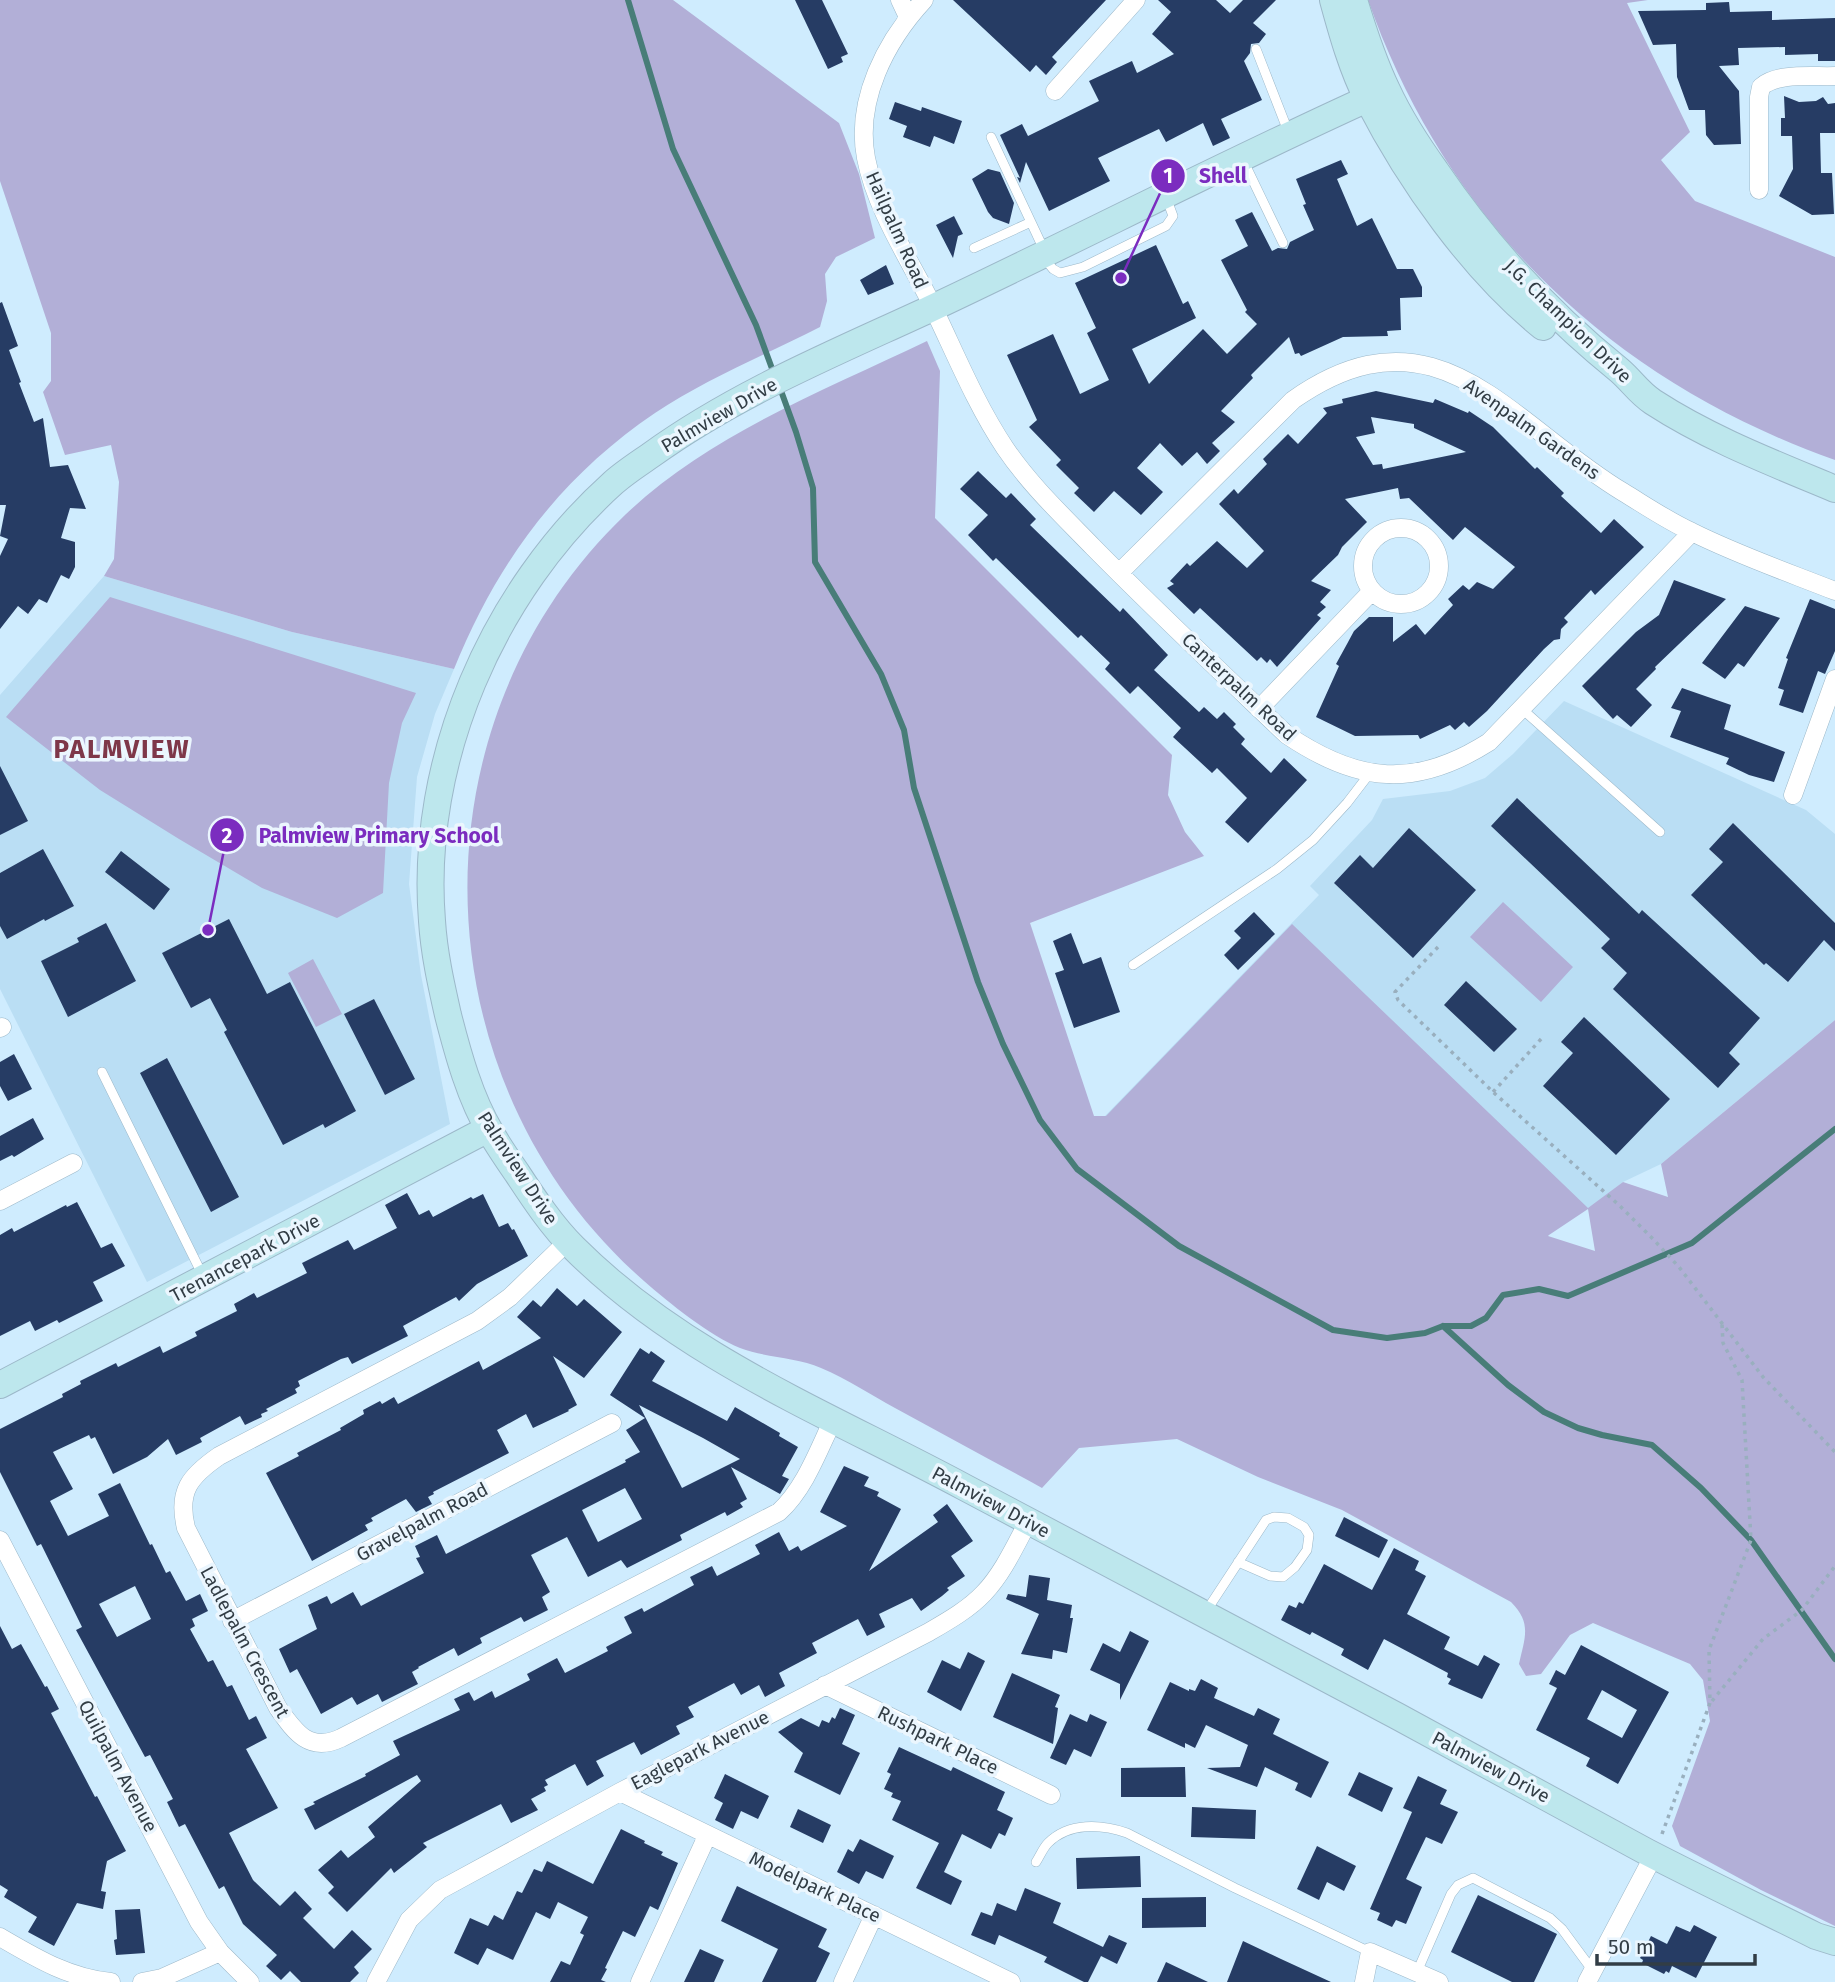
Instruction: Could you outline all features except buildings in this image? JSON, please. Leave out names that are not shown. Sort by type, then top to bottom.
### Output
[{"type":"street","points":[[900,0],[908,17]]},
{"type":"street","name":"Hailpalm Road","points":[[924,0],[908,17],[874,77],[866,108],[864,137],[866,159],[874,186],[933,307]]},
{"type":"street","points":[[1055,91],[1136,0]]},
{"type":"street","name":"J.G. Champion Drive","points":[[1333,0],[1428,198],[1460,242],[1536,321],[1626,388],[1636,390],[1713,436],[1835,489]]},
{"type":"street","name":"J.G. Champion Drive","points":[[1354,0],[1377,94]]},
{"type":"street","points":[[1759,190],[1761,87],[1771,80],[1781,78],[1835,76]]},
{"type":"street","name":"Palmview Drive","points":[[1377,94],[734,403],[684,431],[616,480],[584,512],[539,565],[496,632],[468,692],[449,751],[436,815],[431,864],[432,919],[439,972],[452,1030],[472,1094],[488,1129],[544,1212],[567,1242],[657,1319],[710,1353],[833,1420],[1204,1614],[1654,1856],[1816,1936],[1835,1942]]},
{"type":"street","name":"Canterpalm Road","points":[[933,307],[984,412],[1005,448],[1039,492],[1287,735],[1309,750],[1341,765],[1370,773],[1400,775],[1430,771],[1464,758],[1489,742],[1692,532]]},
{"type":"street","name":"Avenpalm Gardens","points":[[1119,573],[1293,400],[1318,382],[1344,370],[1374,362],[1400,361],[1429,365],[1461,377],[1616,488],[1692,532],[1835,591]]},
{"type":"street","points":[[1402,528],[1425,537],[1438,558],[1435,583],[1428,593],[1406,604],[1393,604],[1372,591],[1363,568],[1364,556],[1378,535],[1402,528]]},
{"type":"street","points":[[1259,709],[1372,591]]},
{"type":"street","points":[[1793,794],[1835,679]]},
{"type":"street","name":"Trenancepark Drive","points":[[0,1385],[488,1129]]},
{"type":"street","points":[[0,1201],[74,1163]]},
{"type":"street","name":"Ladlepalm Crescent","points":[[567,1242],[510,1297],[477,1321],[219,1456],[201,1468],[189,1482],[181,1510],[186,1528],[278,1708],[294,1731],[307,1740],[329,1743],[779,1512],[790,1502],[810,1468],[833,1420]]},
{"type":"street","name":"Gravelpalm Road","points":[[232,1621],[612,1423]]},
{"type":"street","name":"Eaglepark Avenue","points":[[376,1982],[409,1920],[440,1890],[620,1792],[929,1632],[961,1612],[983,1594],[999,1575],[1028,1522]]},
{"type":"street","name":"Quilpalm Avenue","points":[[0,1540],[199,1922],[220,1952],[250,1982]]},
{"type":"street","name":"Rushpark Place","points":[[825,1685],[1051,1795]]},
{"type":"street","name":"Modelpark Place","points":[[620,1792],[1011,1982]]},
{"type":"street","points":[[640,1982],[707,1836]]},
{"type":"street","points":[[1590,1977],[1654,1856]]},
{"type":"street","points":[[844,1982],[874,1915]]},
{"type":"street","points":[[0,1937],[59,1970],[78,1977],[111,1982]]},
{"type":"street","points":[[142,1982],[162,1978],[220,1952]]},
{"type":"street","points":[[1364,1982],[1370,1952],[1439,1982]]},
{"type":"lane","points":[[1256,49],[1290,136]]},
{"type":"lane","points":[[991,137],[1043,254]]},
{"type":"lane","points":[[1242,158],[1283,243]]},
{"type":"lane","points":[[974,248],[1031,222]]},
{"type":"lane","points":[[1521,708],[1660,832]]},
{"type":"lane","points":[[1133,965],[1277,869],[1313,840],[1370,773]]},
{"type":"lane","points":[[102,1072],[205,1279]]},
{"type":"lane","points":[[1204,1614],[1238,1562],[1266,1520],[1274,1517],[1288,1518],[1304,1527],[1309,1535],[1307,1549],[1295,1567],[1283,1577],[1270,1576],[1238,1562]]},
{"type":"lane","points":[[1036,1862],[1048,1843],[1063,1833],[1086,1826],[1112,1828],[1370,1952]]},
{"type":"lane","points":[[1417,1972],[1451,1894],[1458,1885],[1473,1878],[1550,1919],[1562,1929],[1590,1977]]},
{"type":"path","points":[[1438,947],[1395,992],[1398,1000],[1493,1093],[1652,1238],[1679,1267],[1763,1377],[1835,1452]]},
{"type":"path","points":[[1493,1093],[1542,1038]]},
{"type":"path","points":[[1710,1703],[1709,1650],[1751,1539],[1742,1380],[1723,1343],[1722,1322]]},
{"type":"path","points":[[1654,1856],[1710,1703],[1763,1639],[1802,1610],[1835,1566]]},
{"type":"shaded area","points":[[0,0],[673,0],[839,123],[859,174],[875,238],[836,257],[825,274],[827,301],[820,327],[674,401],[621,438],[589,466],[535,526],[511,559],[490,593],[454,669],[292,632],[104,576],[114,559],[119,482],[111,445],[65,455],[43,392],[51,381],[51,333],[0,181]]},
{"type":"shaded area","points":[[1368,0],[1648,0],[1627,3],[1690,132],[1661,160],[1695,201],[1835,257],[1835,460],[1754,427],[1679,386],[1610,339],[1548,284],[1492,223],[1443,155],[1402,81]]},
{"type":"shaded area","points":[[927,341],[940,371],[935,518],[1172,755],[1168,795],[1185,832],[1204,856],[1030,923],[1094,1116],[1106,1116],[1292,924],[1588,1208],[1623,1182],[1668,1197],[1661,1164],[1835,1020],[1835,1926],[1680,1846],[1672,1826],[1710,1721],[1703,1680],[1690,1664],[1593,1623],[1570,1635],[1541,1674],[1526,1676],[1519,1664],[1525,1638],[1524,1624],[1511,1602],[1342,1510],[1258,1477],[1177,1439],[1079,1448],[1042,1488],[831,1372],[811,1364],[750,1351],[728,1343],[677,1309],[644,1281],[569,1200],[515,1107],[481,1007],[468,903],[475,797],[504,695],[554,600],[625,515],[658,486],[693,461],[769,416]],"holes":[[[1588,1209],[1595,1251],[1548,1236]]]},
{"type":"shaded area","points":[[104,576],[292,632],[454,669],[435,714],[417,777],[409,884],[421,975],[450,1124],[147,1282],[0,989],[0,695]]},
{"type":"shaded area","points":[[110,597],[416,693],[402,723],[389,783],[383,893],[337,918],[262,888],[100,790],[6,717]]},
{"type":"shaded area","points":[[1564,701],[1806,810],[1835,834],[1835,1020],[1661,1164],[1623,1182],[1588,1209],[1105,1116],[1319,895],[1310,886],[1372,820],[1383,799],[1450,791],[1485,778],[1513,754]]},
{"type":"shaded area","points":[[1503,902],[1573,967],[1541,1002],[1470,937]]},
{"type":"shaded area","points":[[313,959],[342,1014],[316,1027],[288,973]]},
{"type":"waterway","points":[[628,0],[673,149],[756,325],[774,374]]},
{"type":"waterway","points":[[780,388],[813,488],[815,562],[881,674],[904,730],[914,788],[978,982],[1003,1044],[1040,1120],[1077,1169],[1179,1246],[1333,1330],[1387,1338],[1425,1333],[1443,1326],[1471,1326],[1486,1318],[1503,1295],[1539,1289],[1568,1296],[1692,1243],[1835,1129]]},
{"type":"waterway","points":[[1443,1326],[1508,1385],[1544,1412],[1578,1428],[1652,1445],[1701,1488],[1751,1540],[1835,1659]]},
{"type":"place","name":"Shell","points":[[1121,278]]},
{"type":"place","name":"Palmview Primary School","points":[[208,930]]},
{"type":"district","name":"PALMVIEW","points":[[122,749]]}]
